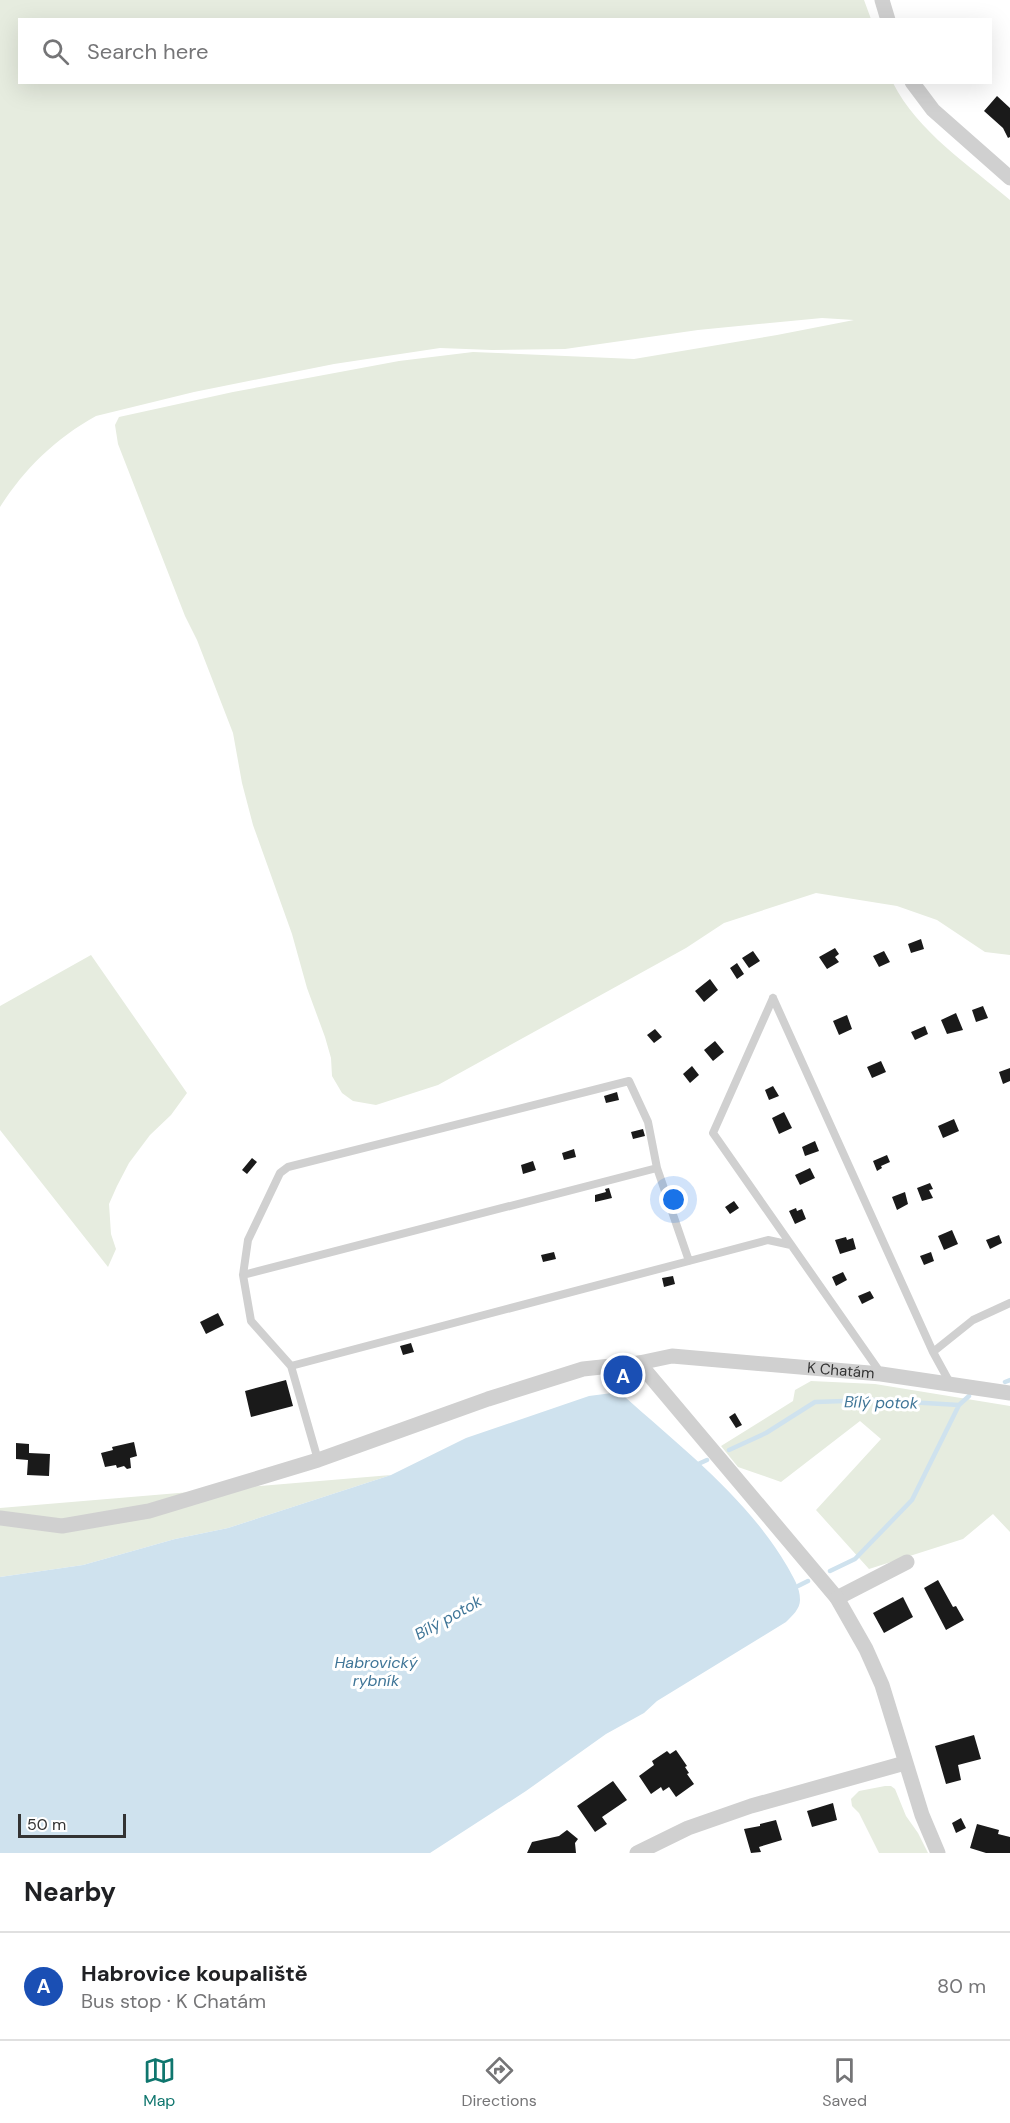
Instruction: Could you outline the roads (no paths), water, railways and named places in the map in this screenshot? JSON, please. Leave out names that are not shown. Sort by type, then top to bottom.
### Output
[{"type":"street","points":[[885,1],[888,18]]},
{"type":"street","points":[[914,84],[933,110],[1010,178]]},
{"type":"street","name":"K Chatám","points":[[0,1518],[62,1526],[149,1511],[318,1460],[488,1399],[583,1369],[639,1363],[672,1356],[881,1374],[1010,1393]]},
{"type":"street","points":[[639,1363],[837,1598],[866,1649],[882,1684],[922,1815],[938,1853]]},
{"type":"street","points":[[837,1598],[907,1562]]},
{"type":"street","points":[[637,1853],[688,1828],[751,1806],[905,1763]]},
{"type":"lane","points":[[881,1374],[713,1133],[773,998],[933,1352],[951,1384]]},
{"type":"lane","points":[[318,1460],[291,1366],[251,1321],[243,1275],[248,1240],[279,1173],[288,1167],[629,1081],[648,1122],[657,1168],[689,1261]]},
{"type":"lane","points":[[243,1275],[657,1168]]},
{"type":"lane","points":[[291,1366],[768,1240],[791,1245]]},
{"type":"lane","points":[[933,1352],[973,1320],[1010,1303]]},
{"type":"water","name":"Habrovický rybník","points":[[612,1393],[625,1397],[691,1455],[733,1496],[771,1541],[794,1578],[800,1595],[797,1609],[786,1622],[657,1701],[644,1713],[606,1734],[526,1791],[430,1853],[0,1853],[0,1577],[83,1565],[175,1539],[228,1528],[391,1475],[466,1438],[589,1396]]},
{"type":"waterway","name":"Bílý potok","points":[[1005,1382],[1010,1380]]},
{"type":"waterway","name":"Bílý potok","points":[[729,1450],[766,1433],[815,1402],[874,1400],[959,1405],[969,1396]]},
{"type":"waterway","points":[[830,1571],[855,1559],[912,1500],[959,1405]]},
{"type":"waterway","name":"Bílý potok","points":[[696,1465],[707,1460]]},
{"type":"waterway","points":[[798,1586],[808,1581]]},
{"type":"place","name":"Habrovice koupaliště","points":[[623,1375]]}]
